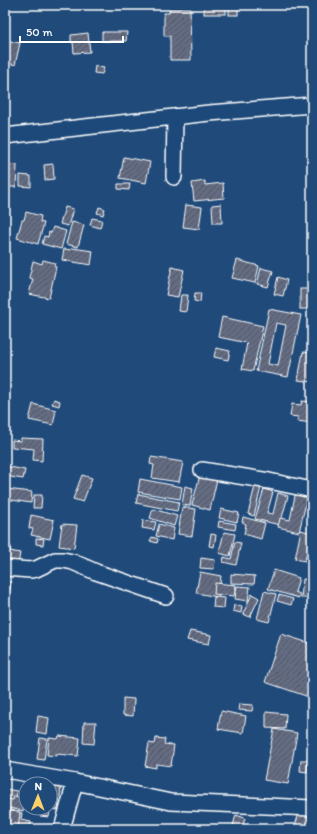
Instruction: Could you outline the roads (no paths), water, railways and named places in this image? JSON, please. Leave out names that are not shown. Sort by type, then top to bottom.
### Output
[{"type":"street","points":[[5,136],[175,117],[312,105]]},
{"type":"street","points":[[174,176],[175,117]]},
{"type":"street","points":[[202,470],[269,480],[312,490]]},
{"type":"street","points":[[5,568],[30,570],[59,559],[74,562],[96,572],[166,596]]},
{"type":"street","points":[[5,770],[75,782],[171,802],[312,808]]},
{"type":"street","points":[[62,829],[75,782]]}]
